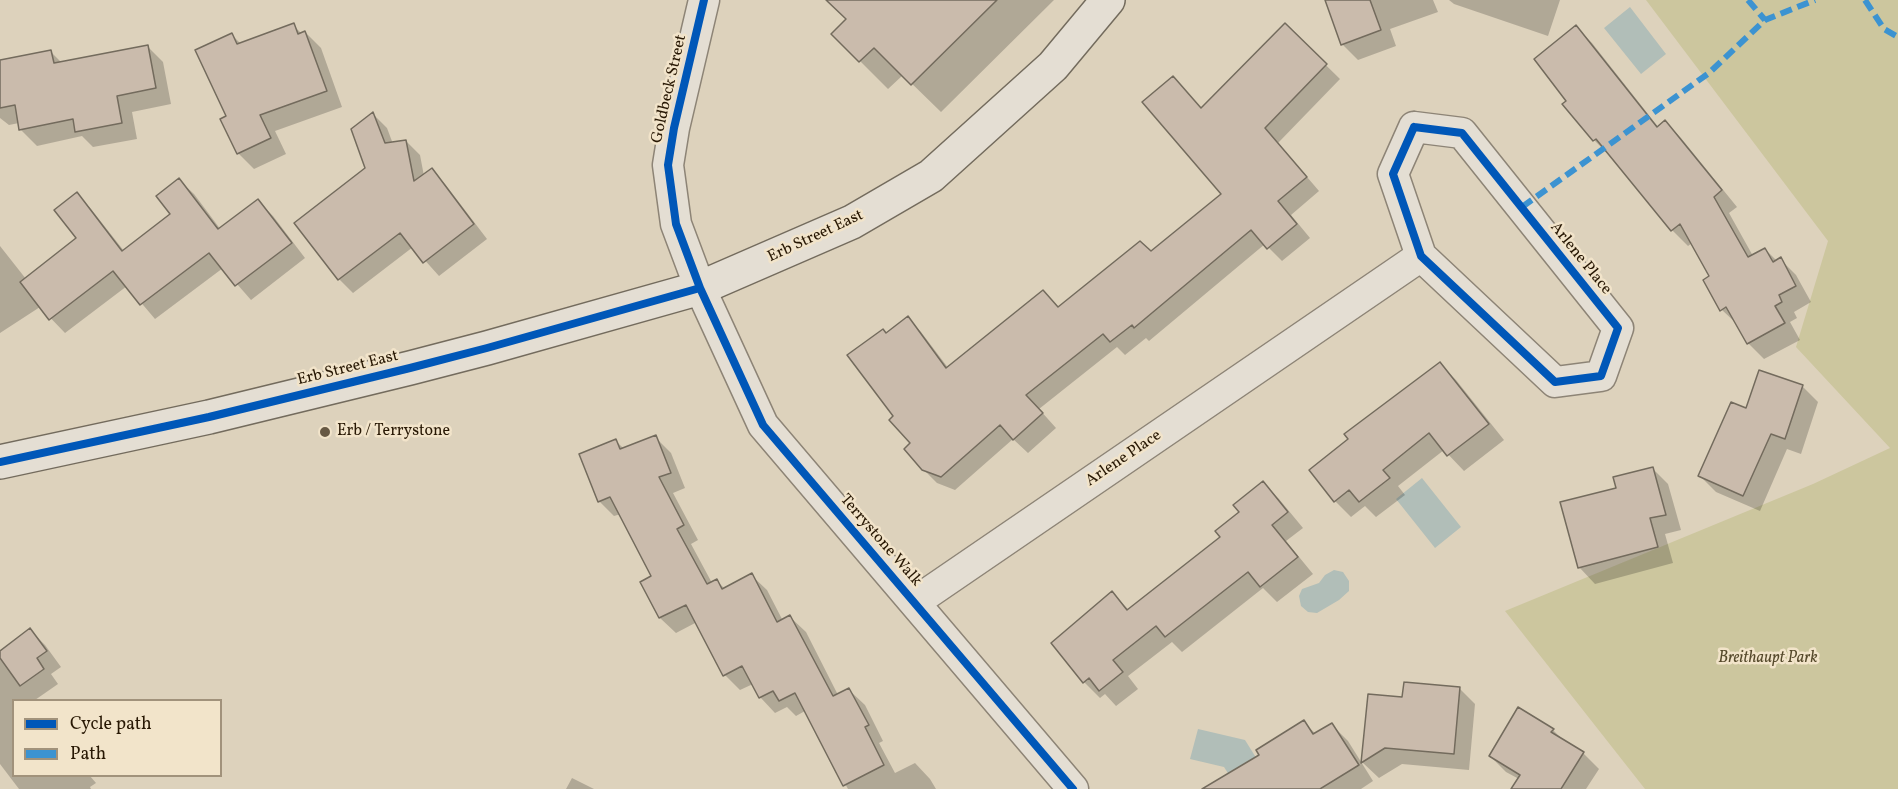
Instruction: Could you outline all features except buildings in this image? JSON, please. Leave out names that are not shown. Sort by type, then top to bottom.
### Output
[{"type":"main road","name":"Erb Street East","points":[[0,462],[209,417],[399,370],[487,348],[699,288],[852,222],[931,176],[1053,66],[1108,0]]},
{"type":"street","name":"Goldbeck Street","points":[[699,288],[676,224],[668,165],[674,128],[704,0]]},
{"type":"street","name":"Arlene Place","points":[[1414,128],[1462,133],[1618,328],[1601,376],[1555,382],[1421,256],[1393,174],[1414,128]]},
{"type":"street","name":"Arlene Place","points":[[915,602],[1421,256]]},
{"type":"street","name":"Terrystone Walk","points":[[699,288],[763,425],[1073,789]]},
{"type":"green space","name":"Breithaupt Park","points":[[1646,0],[1898,0],[1898,789],[1645,789],[1505,611],[1813,484],[1890,448],[1796,347],[1828,241]]},
{"type":"shaded area","points":[[1630,7],[1666,54],[1641,74],[1604,28]]},
{"type":"shaded area","points":[[1422,478],[1461,527],[1435,548],[1396,499]]},
{"type":"shaded area","points":[[1334,570],[1343,572],[1349,581],[1349,591],[1317,613],[1308,612],[1301,606],[1299,596],[1302,589],[1319,583],[1325,575]]},
{"type":"shaded area","points":[[1198,729],[1245,740],[1260,764],[1233,781],[1224,767],[1190,759]]},
{"type":"marked path","points":[[1748,0],[1765,20]]},
{"type":"marked path","points":[[1522,207],[1709,73],[1765,20],[1815,0]]},
{"type":"marked path","points":[[1865,0],[1884,29],[1898,37]]},
{"type":"cycle path","points":[[704,0],[674,128],[668,165],[676,224],[700,288],[763,425],[1073,789]]},
{"type":"cycle path","points":[[1414,127],[1462,133],[1618,328],[1601,376],[1555,382],[1421,256],[1393,174],[1414,127]]},
{"type":"cycle path","points":[[0,462],[209,417],[410,368],[700,288]]},
{"type":"place","name":"Erb / Terrystone","points":[[325,432]]}]
